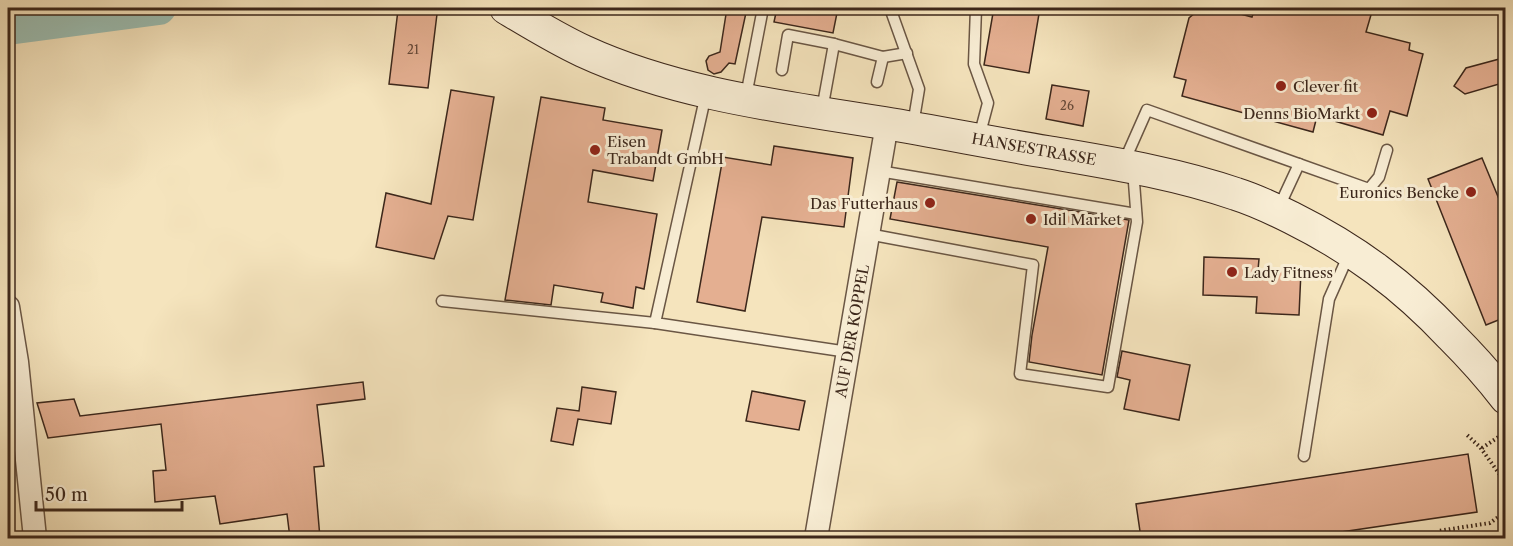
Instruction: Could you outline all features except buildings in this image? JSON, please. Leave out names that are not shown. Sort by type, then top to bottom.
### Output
[{"type":"main road","name":"HANSESTRASSE","points":[[506,8],[583,51],[634,71],[687,87],[1164,173],[1237,194],[1324,234],[1373,266],[1420,304],[1490,376],[1506,398]]},
{"type":"street","name":"AUF DER KOPPEL","points":[[816,538],[879,171],[900,126]]},
{"type":"street","points":[[8,307],[17,362],[35,538]]},
{"type":"lane","points":[[745,99],[763,8]]},
{"type":"lane","points":[[890,8],[920,89],[900,126]]},
{"type":"lane","points":[[975,8],[974,64],[988,103],[978,140]]},
{"type":"lane","points":[[782,70],[788,35],[883,57],[907,52]]},
{"type":"lane","points":[[822,113],[834,44]]},
{"type":"lane","points":[[877,82],[883,57]]},
{"type":"lane","points":[[655,323],[707,91]]},
{"type":"lane","points":[[868,234],[1033,265],[1020,374],[1108,387],[1137,222],[1128,166],[1147,110],[1369,189],[1378,177],[1387,150]]},
{"type":"lane","points":[[1277,211],[1299,164]]},
{"type":"lane","points":[[879,171],[1136,214]]},
{"type":"lane","points":[[1304,456],[1329,300],[1350,251]]},
{"type":"lane","points":[[442,301],[655,323],[848,352]]},
{"type":"path","points":[[1482,448],[1506,432]]},
{"type":"path","points":[[1439,538],[1438,531],[1490,523],[1505,512],[1503,479],[1482,448],[1467,435]]},
{"type":"waterway","points":[[8,28],[159,8]]},
{"type":"place","name":"Clever fit","points":[[1281,86]]},
{"type":"place","name":"Denns BioMarkt","points":[[1372,113]]},
{"type":"place","name":"Eisen Trabandt GmbH","points":[[595,150]]},
{"type":"place","name":"Euronics Bencke","points":[[1471,192]]},
{"type":"place","name":"Das Futterhaus","points":[[930,203]]},
{"type":"place","name":"Idil Market","points":[[1031,219]]},
{"type":"place","name":"Lady Fitness","points":[[1232,272]]}]
